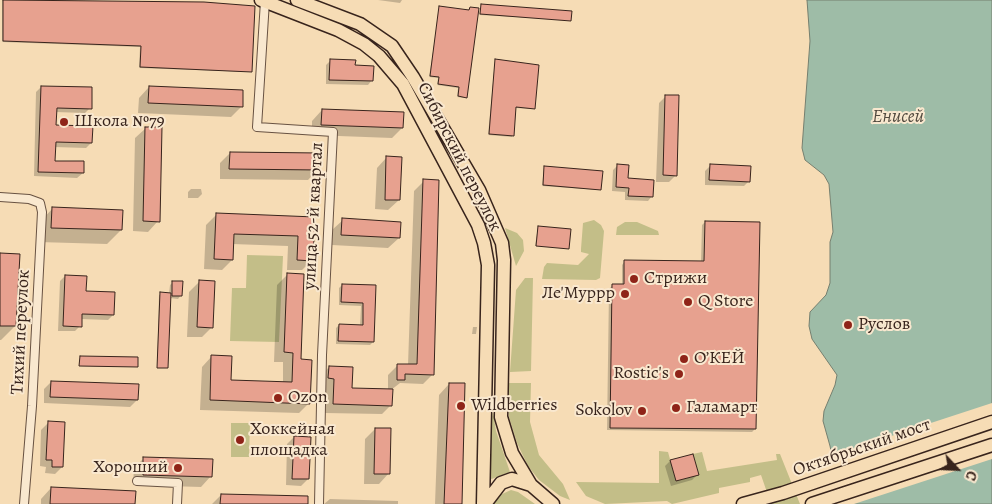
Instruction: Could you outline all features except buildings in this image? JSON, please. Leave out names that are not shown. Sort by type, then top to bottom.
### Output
[{"type":"main road","name":"Сибирский переулок","points":[[297,0],[343,16],[374,32],[392,46],[413,77],[479,190],[502,243],[505,280],[501,417],[512,453],[531,485]]},
{"type":"main road","name":"Сибирский переулок","points":[[263,1],[338,30],[364,44],[379,56],[402,84],[478,225],[488,264],[484,504]]},
{"type":"main road","points":[[338,30],[343,16]]},
{"type":"main road","points":[[402,84],[413,77]]},
{"type":"main road","points":[[478,225],[492,218]]},
{"type":"main road","name":"Октябрьский мост","points":[[743,504],[783,493],[992,422]]},
{"type":"main road","name":"Октябрьский мост","points":[[812,504],[992,445]]},
{"type":"main road","points":[[484,504],[497,487],[508,480],[516,479],[531,485],[554,504]]},
{"type":"street","name":"улица 52-й квартал","points":[[263,1],[257,127],[333,132],[322,355],[319,504]]},
{"type":"street","name":"Тихий переулок","points":[[0,197],[29,199],[40,203],[42,212],[32,406],[24,504]]},
{"type":"street","points":[[137,481],[178,483],[177,504]]},
{"type":"shaded area","points":[[594,220],[601,225],[604,231],[600,278],[596,280],[542,279],[544,267],[547,263],[578,265],[589,254],[581,252],[583,223]]},
{"type":"shaded area","points":[[625,222],[637,222],[658,231],[659,235],[616,235],[617,227]]},
{"type":"shaded area","points":[[505,228],[517,233],[523,240],[524,251],[516,266]]},
{"type":"shaded area","points":[[247,255],[283,256],[279,342],[230,341],[232,288],[246,288]]},
{"type":"shaded area","points":[[525,278],[533,278],[531,371],[510,372],[516,290]]},
{"type":"shaded area","points":[[509,383],[531,383],[530,422],[539,455],[563,484],[570,500],[560,496],[539,480],[528,466],[517,443],[509,417]]},
{"type":"shaded area","points":[[493,412],[496,431],[510,472],[489,480],[489,431]]},
{"type":"shaded area","name":"Хоккейная площадка","points":[[231,423],[250,423],[249,457],[231,457]]},
{"type":"shaded area","points":[[659,451],[668,452],[676,481],[699,475],[693,454],[702,452],[707,471],[777,460],[776,454],[780,454],[800,504],[771,504],[761,475],[750,478],[750,482],[719,488],[719,493],[672,504],[667,501],[605,504],[586,496],[576,482],[659,483]]},
{"type":"shaded area","points":[[511,490],[518,492],[535,504],[492,504],[500,495]]},
{"type":"water","name":"Енисей","points":[[807,0],[992,0],[992,504],[842,504],[823,421],[824,411],[835,385],[837,375],[812,339],[809,326],[810,312],[826,295],[830,283],[830,242],[833,232],[829,184],[824,175],[805,160],[802,148],[810,41]]},
{"type":"pier","points":[[992,403],[992,459],[854,504],[839,504],[830,456]]},
{"type":"place","name":"Школа №79","points":[[64,122]]},
{"type":"place","name":"Стрижи","points":[[634,279]]},
{"type":"place","name":"Ле'Муррр","points":[[625,294]]},
{"type":"place","name":"Q Store","points":[[688,302]]},
{"type":"place","name":"Руслов","points":[[848,325]]},
{"type":"place","name":"О’КЕЙ","points":[[684,359]]},
{"type":"place","name":"Rostic's","points":[[679,374]]},
{"type":"place","name":"Ozon","points":[[278,398]]},
{"type":"place","name":"Wildberries","points":[[461,406]]},
{"type":"place","name":"Галамарт","points":[[676,408]]},
{"type":"place","name":"Sokolov","points":[[642,411]]},
{"type":"place","name":"Хоккейная площадка","points":[[240,440]]},
{"type":"place","name":"Хороший","points":[[178,468]]}]
